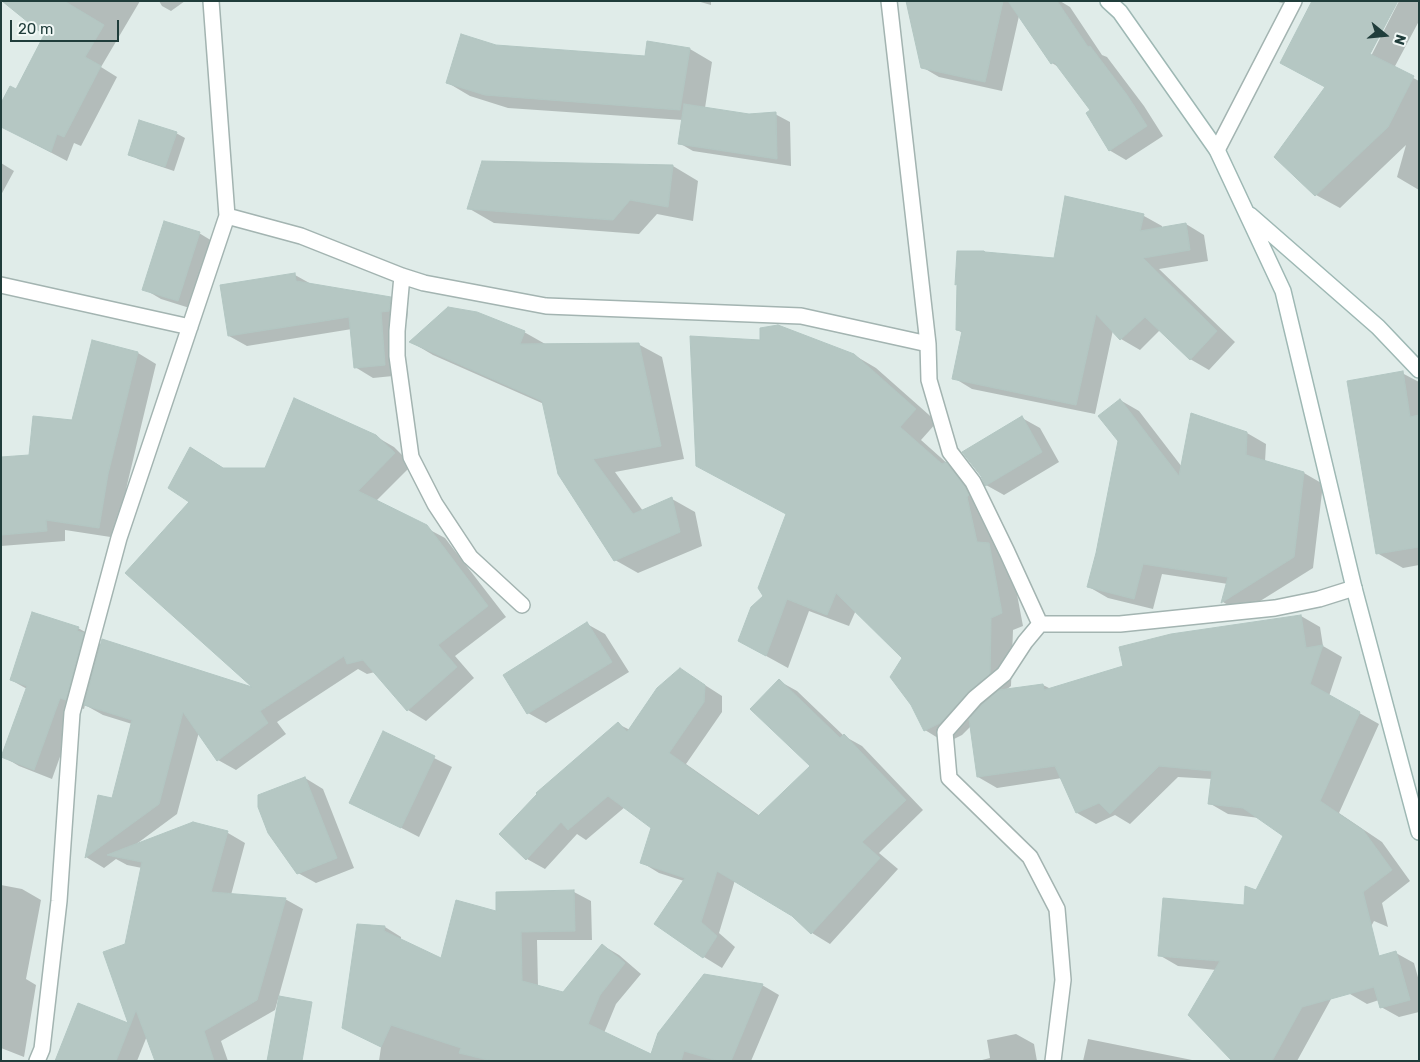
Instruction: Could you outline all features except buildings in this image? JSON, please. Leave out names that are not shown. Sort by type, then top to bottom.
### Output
[{"type":"street","points":[[37,1061],[42,1049],[59,901],[72,713],[119,538],[227,216],[211,1]]},
{"type":"street","points":[[889,1],[928,344],[929,380],[950,452],[973,482],[1040,624]]},
{"type":"street","points":[[1108,1],[1120,12],[1217,150],[1283,291],[1354,588],[1419,832]]},
{"type":"street","points":[[1217,150],[1294,1]]},
{"type":"street","points":[[1245,211],[1378,326],[1419,370]]},
{"type":"street","points":[[227,216],[301,236],[424,283],[546,306],[802,316],[928,344]]},
{"type":"street","points":[[402,276],[397,331],[397,356],[411,457],[435,504],[470,557],[522,605]]},
{"type":"street","points":[[1,285],[190,327]]},
{"type":"street","points":[[1040,624],[1120,624],[1275,608],[1319,599],[1354,588]]},
{"type":"street","points":[[1040,624],[1025,642],[1004,674],[975,698],[945,732],[949,778],[1030,857],[1057,909],[1063,980],[1053,1061]]}]
